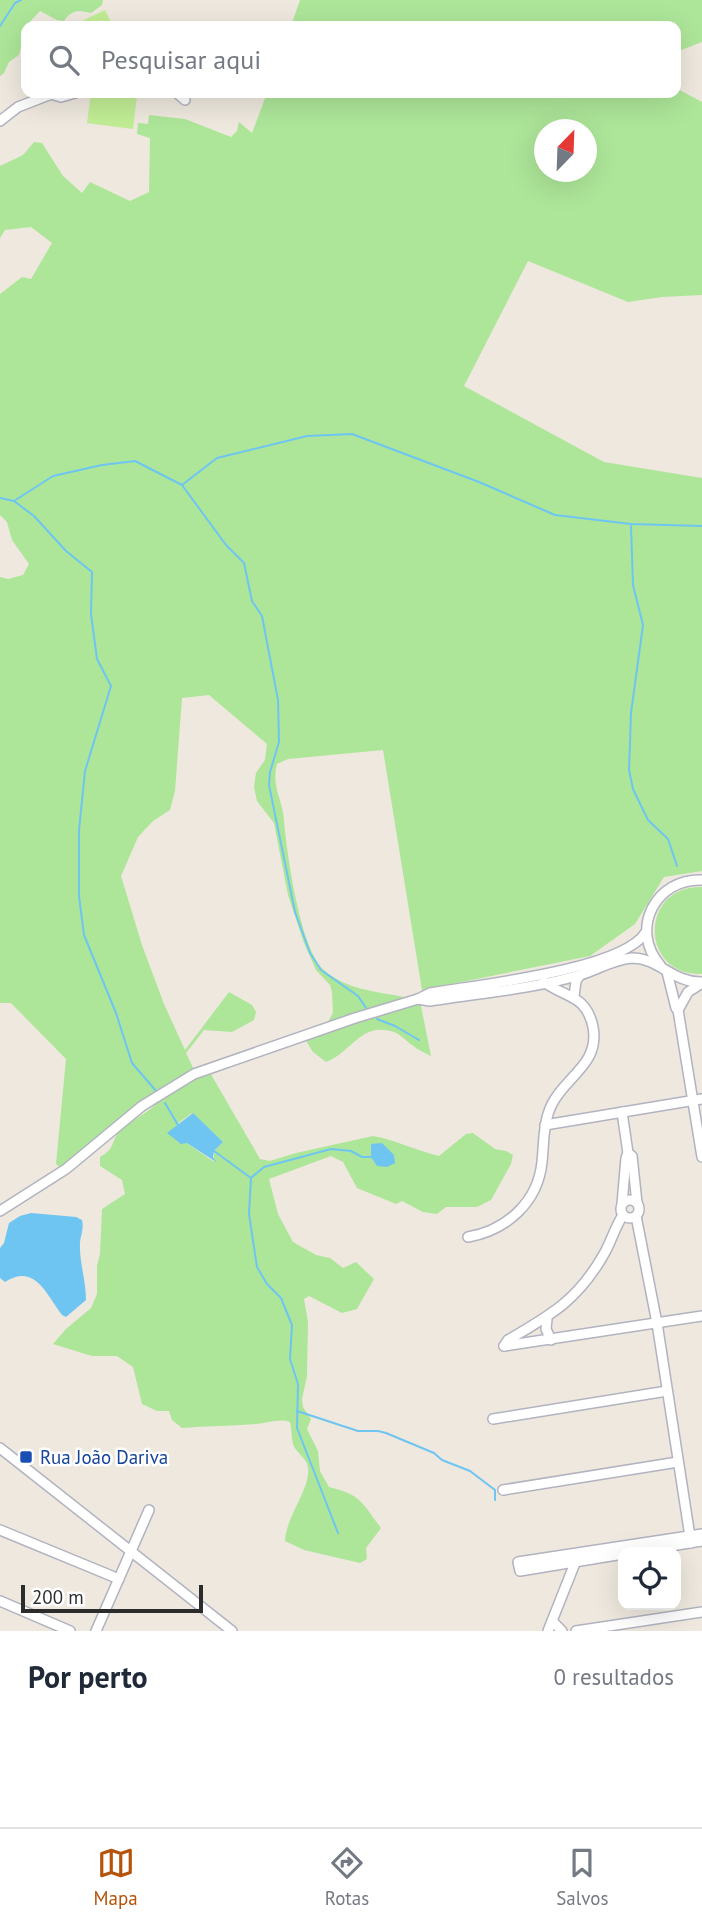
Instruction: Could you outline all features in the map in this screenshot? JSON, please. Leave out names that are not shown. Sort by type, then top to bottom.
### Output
[{"type":"street","points":[[0,121],[18,107],[40,98]]},
{"type":"street","points":[[0,1211],[66,1169],[142,1107],[194,1074],[430,993],[574,968],[629,948],[642,939],[651,909],[665,891],[685,881],[702,880]]},
{"type":"street","points":[[646,932],[649,947],[664,969],[678,1010],[697,1100],[702,1157]]},
{"type":"street","points":[[418,999],[430,1001],[544,982],[580,975],[629,958],[647,960],[680,979],[702,982]]},
{"type":"street","points":[[574,996],[576,981],[580,975]]},
{"type":"street","points":[[468,1237],[502,1226],[527,1202],[541,1171],[545,1125],[549,1111],[556,1097],[584,1067],[592,1050],[594,1037],[590,1018],[574,996],[544,982]]},
{"type":"street","points":[[678,1010],[688,992],[702,982]]},
{"type":"street","points":[[545,1125],[697,1100]]},
{"type":"street","points":[[622,1112],[628,1153],[623,1215],[590,1276],[566,1303],[547,1319],[508,1340],[505,1346],[702,1316]]},
{"type":"street","points":[[628,1153],[632,1156],[639,1209],[636,1216],[657,1323],[690,1539]]},
{"type":"street","points":[[622,1204],[629,1200],[637,1203]]},
{"type":"street","points":[[623,1215],[628,1218],[636,1216]]},
{"type":"street","points":[[547,1319],[546,1329],[551,1340]]},
{"type":"street","points":[[493,1419],[667,1391]]},
{"type":"street","points":[[0,1448],[232,1631]]},
{"type":"street","points":[[503,1490],[678,1462]]},
{"type":"street","points":[[96,1631],[149,1510]]},
{"type":"street","points":[[0,1530],[118,1579]]},
{"type":"street","points":[[656,1547],[702,1534]]},
{"type":"street","points":[[618,1554],[577,1557],[518,1562],[520,1571],[577,1557],[690,1539],[702,1541]]},
{"type":"street","points":[[562,1631],[550,1626],[577,1557]]},
{"type":"street","points":[[0,1601],[70,1631]]},
{"type":"street","points":[[576,1631],[702,1612]]},
{"type":"green space","points":[[0,0],[103,0],[102,5],[91,13],[75,12],[64,21],[40,11],[31,21],[21,21],[19,55],[9,62],[0,76]]},
{"type":"green space","points":[[300,0],[702,0],[702,42],[681,50],[681,21],[293,21]]},
{"type":"green space","points":[[105,10],[110,21],[82,21]]},
{"type":"green space","points":[[681,91],[702,102],[702,295],[628,302],[528,261],[464,386],[604,462],[702,478],[702,871],[664,877],[635,924],[590,956],[422,990],[383,750],[288,759],[277,764],[276,787],[283,813],[296,900],[308,943],[316,959],[324,970],[346,984],[420,1001],[431,1056],[396,1033],[383,1030],[365,1034],[326,1062],[313,1052],[305,1039],[326,1025],[333,1013],[332,992],[330,985],[316,970],[304,943],[288,895],[274,823],[257,801],[254,787],[256,773],[265,760],[267,744],[209,695],[182,698],[175,791],[170,810],[153,821],[138,837],[121,876],[142,945],[185,1050],[229,992],[252,1005],[256,1012],[254,1020],[232,1032],[204,1030],[186,1053],[197,1076],[209,1071],[260,1159],[270,1161],[373,1136],[439,1156],[466,1134],[473,1133],[495,1149],[513,1155],[511,1164],[491,1200],[477,1207],[446,1207],[437,1214],[423,1212],[402,1201],[396,1204],[357,1188],[343,1162],[331,1156],[269,1179],[278,1214],[293,1242],[316,1255],[330,1258],[343,1268],[356,1262],[374,1279],[357,1309],[342,1313],[309,1296],[304,1299],[308,1322],[307,1376],[302,1399],[303,1407],[311,1419],[307,1429],[318,1451],[320,1471],[329,1487],[355,1497],[381,1528],[366,1548],[367,1559],[360,1563],[304,1550],[285,1541],[289,1522],[308,1475],[307,1464],[293,1444],[290,1422],[182,1428],[172,1420],[169,1411],[157,1411],[142,1404],[133,1367],[117,1356],[92,1356],[53,1344],[91,1308],[97,1294],[102,1209],[125,1194],[122,1180],[100,1166],[100,1157],[109,1150],[121,1130],[155,1105],[113,1124],[61,1168],[56,1164],[66,1059],[11,1003],[0,1003],[0,577],[8,579],[23,575],[29,564],[12,540],[7,522],[0,515],[0,294],[22,277],[31,279],[52,243],[31,227],[5,230],[0,238],[0,166],[23,155],[34,142],[42,143],[63,176],[82,193],[90,182],[130,201],[149,192],[150,138],[137,134],[138,123],[148,124],[149,115],[185,119],[231,137],[237,131],[239,122],[252,133],[265,98],[681,98]],"holes":[[[192,1113],[223,1142],[214,1151],[214,1162],[187,1143],[177,1124]]]},
{"type":"green space","points":[[90,98],[137,98],[133,129],[87,123]]},
{"type":"green space","points":[[702,887],[702,974],[681,971],[667,961],[658,947],[655,930],[658,914],[667,900],[681,890]]},
{"type":"water","points":[[193,1113],[223,1142],[214,1151],[216,1162],[187,1143],[181,1144],[167,1133]]},
{"type":"water","points":[[382,1143],[394,1155],[395,1163],[387,1167],[377,1166],[371,1157],[371,1144]]},
{"type":"water","points":[[31,1213],[76,1217],[82,1220],[80,1249],[86,1300],[66,1317],[45,1290],[32,1279],[15,1277],[5,1282],[0,1278],[0,1248],[9,1223]]},
{"type":"waterway","points":[[0,26],[15,3],[21,0]]},
{"type":"waterway","points":[[0,498],[14,501],[53,476],[135,461],[182,485],[217,458],[307,436],[352,434],[479,482],[555,515],[631,524],[702,526]]},
{"type":"waterway","points":[[182,485],[226,545],[244,563],[252,601],[262,616],[278,700],[279,742],[269,785],[295,912],[310,953],[321,970],[358,996],[368,1011]]},
{"type":"waterway","points":[[14,501],[34,516],[66,551],[92,572],[91,614],[97,659],[111,686],[85,771],[79,830],[79,896],[84,935],[116,1013],[132,1063],[157,1092]]},
{"type":"waterway","points":[[631,526],[633,585],[643,625],[631,713],[629,770],[633,789],[648,820],[668,839],[677,866]]},
{"type":"waterway","points":[[377,1019],[419,1040]]},
{"type":"waterway","points":[[165,1103],[178,1125]]},
{"type":"waterway","points":[[252,1177],[264,1167],[331,1149],[372,1157]]},
{"type":"waterway","points":[[214,1151],[251,1178],[249,1214],[257,1267],[267,1284],[281,1298],[292,1325],[290,1359],[298,1384],[297,1428],[338,1533]]},
{"type":"waterway","points":[[297,1411],[358,1431],[386,1433],[434,1453],[442,1460],[470,1471],[495,1490],[495,1500]]},
{"type":"place","name":"Rua João Dariva","points":[[26,1457]]}]
